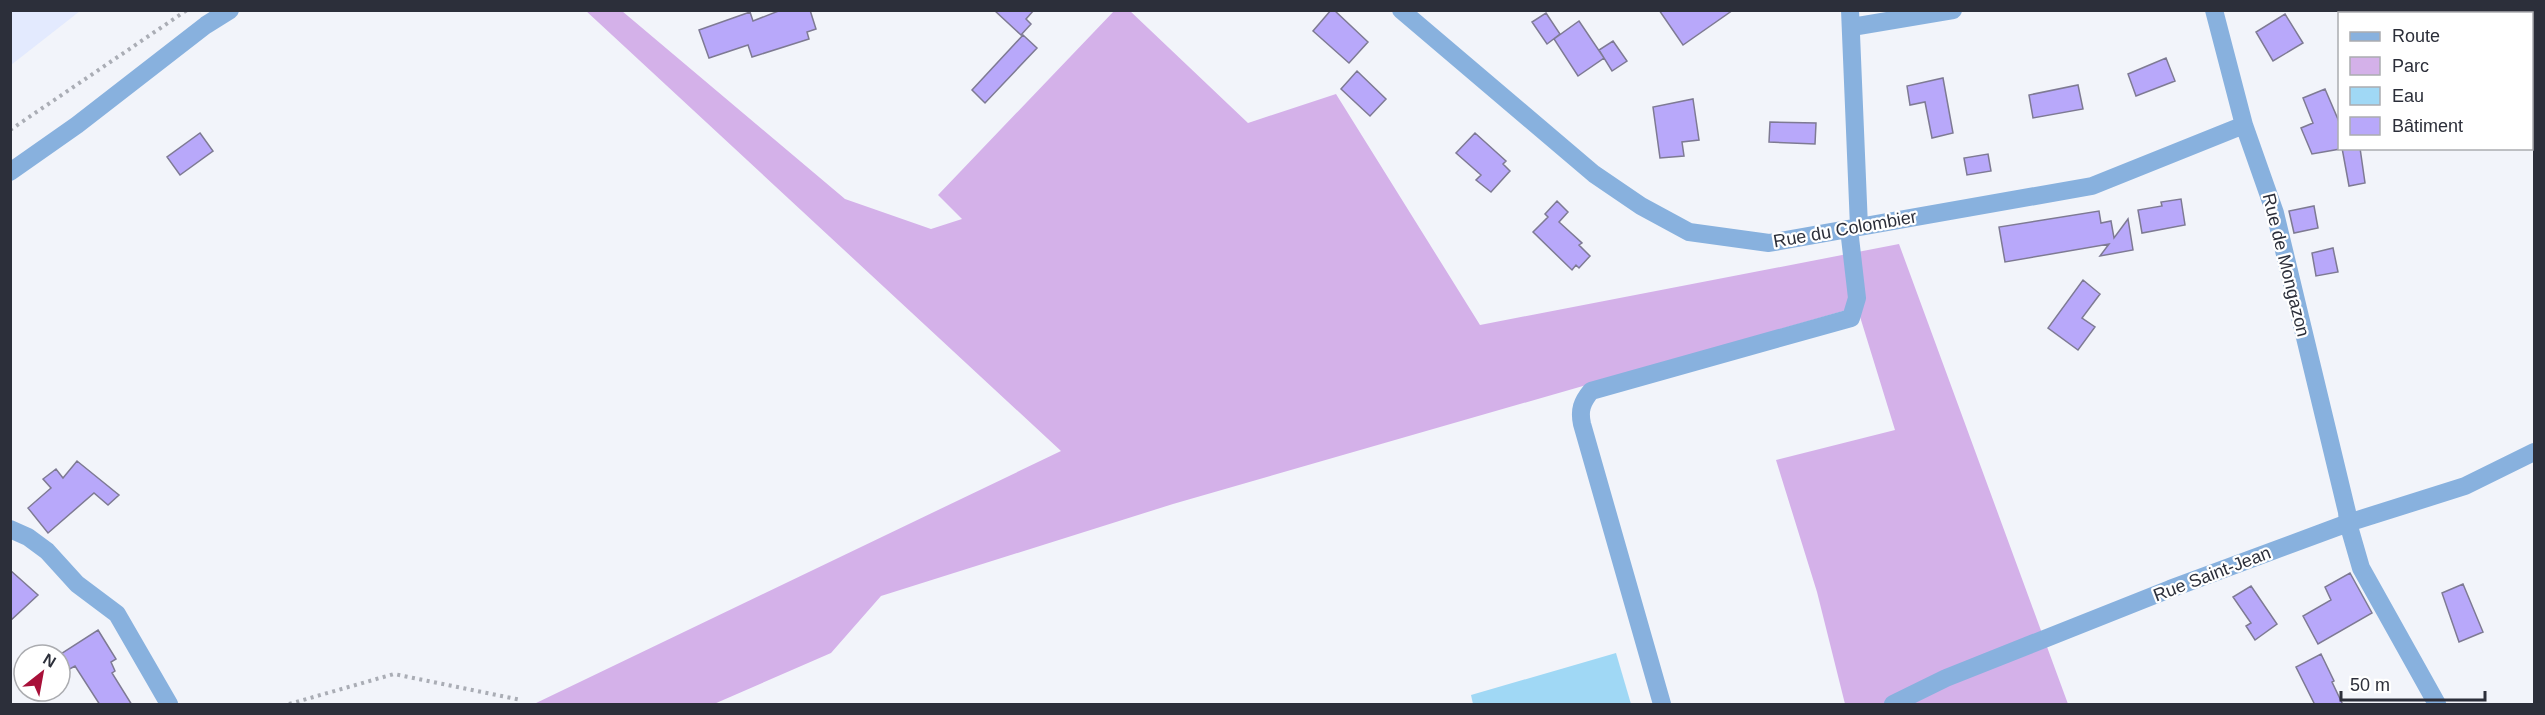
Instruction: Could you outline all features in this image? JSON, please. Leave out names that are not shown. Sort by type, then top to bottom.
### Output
[{"type":"street","points":[[10,172],[230,10]]},
{"type":"street","name":"Rue du Colombier","points":[[1401,10],[1594,174],[1641,206],[1689,232],[1769,243],[2092,186],[2244,125]]},
{"type":"street","points":[[1662,705],[1582,424],[1580,412],[1584,400],[1592,391],[1851,318],[1857,298],[1851,19],[1953,10]]},
{"type":"street","name":"Rue de Mongazon","points":[[2214,10],[2244,125],[2275,213],[2348,523],[2361,568],[2437,705]]},
{"type":"street","name":"Rue Saint-Jean","points":[[1893,705],[1946,678],[2348,523],[2465,486],[2535,452]]},
{"type":"street","points":[[10,529],[28,537],[47,551],[77,584],[117,614],[169,705]]},
{"type":"path","points":[[10,130],[187,10]]},
{"type":"path","points":[[289,705],[394,674],[521,700]]},
{"type":"shaded area","points":[[11,10],[80,10],[80,11],[11,65]]},
{"type":"green space","points":[[585,10],[622,11],[845,199],[931,229],[962,219],[938,195],[1114,11],[1129,10],[1248,123],[1336,94],[1480,325],[1899,244],[2068,704],[1845,704],[1817,592],[1776,460],[1895,430],[1857,307],[1173,504],[881,596],[831,653],[714,704],[534,704],[1061,451]]},
{"type":"water","points":[[1616,653],[1631,704],[1473,704],[1471,695]]},
{"type":"building","points":[[781,10],[810,10],[816,29],[807,32],[809,39],[752,57],[748,45],[709,58],[699,30],[750,12],[753,21]]},
{"type":"building","points":[[994,10],[1034,10],[1026,19],[1031,24],[1021,35]]},
{"type":"building","points":[[1331,10],[1334,10],[1368,42],[1349,63],[1313,31]]},
{"type":"building","points":[[1659,10],[1733,10],[1683,45]]},
{"type":"building","points":[[1546,13],[1560,34],[1547,44],[1532,22]]},
{"type":"building","points":[[2285,14],[2303,43],[2273,61],[2256,32]]},
{"type":"building","points":[[1579,21],[1604,58],[1578,76],[1554,39]]},
{"type":"building","points":[[1023,35],[1037,48],[985,103],[972,90]]},
{"type":"building","points":[[1613,41],[1627,61],[1612,71],[1599,50]]},
{"type":"building","points":[[2166,58],[2175,81],[2136,96],[2128,74]]},
{"type":"building","points":[[1357,71],[1386,99],[1370,116],[1341,89]]},
{"type":"building","points":[[1943,78],[1953,133],[1932,138],[1925,102],[1910,105],[1907,86]]},
{"type":"building","points":[[2078,85],[2083,109],[2033,118],[2029,95]]},
{"type":"building","points":[[2325,89],[2338,119],[2338,149],[2312,154],[2301,128],[2313,123],[2303,98]]},
{"type":"building","points":[[1693,99],[1699,140],[1682,142],[1684,156],[1660,158],[1653,107]]},
{"type":"building","points":[[1770,122],[1816,123],[1815,144],[1769,142]]},
{"type":"building","points":[[200,133],[213,151],[180,175],[167,157]]},
{"type":"building","points":[[1475,133],[1506,161],[1503,164],[1510,171],[1491,192],[1476,180],[1481,175],[1456,153]]},
{"type":"building","points":[[2342,150],[2360,150],[2365,183],[2349,186]]},
{"type":"building","points":[[1988,154],[1991,171],[1967,175],[1964,158]]},
{"type":"building","points":[[2181,199],[2185,225],[2142,233],[2138,210],[2162,206],[2161,202]]},
{"type":"building","points":[[1557,201],[1568,212],[1559,222],[1582,243],[1579,245],[1590,256],[1579,268],[1576,265],[1572,270],[1533,232],[1548,217],[1545,214]]},
{"type":"building","points":[[2314,206],[2318,228],[2294,233],[2289,211]]},
{"type":"building","points":[[2099,211],[2101,223],[2111,221],[2114,238],[2128,219],[2133,250],[2100,256],[2109,244],[2005,262],[1999,227]]},
{"type":"building","points":[[2333,248],[2338,272],[2316,276],[2312,253]]},
{"type":"building","points":[[2083,280],[2100,294],[2082,318],[2095,327],[2078,350],[2048,328]]},
{"type":"building","points":[[77,461],[119,495],[108,505],[94,493],[48,533],[28,508],[51,488],[43,479],[56,469],[63,478]]},
{"type":"building","points":[[10,570],[38,595],[10,621]]},
{"type":"building","points":[[2350,573],[2372,613],[2318,644],[2303,616],[2331,600],[2325,587]]},
{"type":"building","points":[[2463,584],[2483,632],[2459,642],[2442,593]]},
{"type":"building","points":[[2251,586],[2277,624],[2255,640],[2246,626],[2251,623],[2233,597]]},
{"type":"building","points":[[98,630],[116,659],[111,662],[115,671],[112,673],[132,705],[100,705],[75,666],[72,668],[72,647]]},
{"type":"building","points":[[2321,654],[2343,705],[2315,705],[2296,667]]}]
